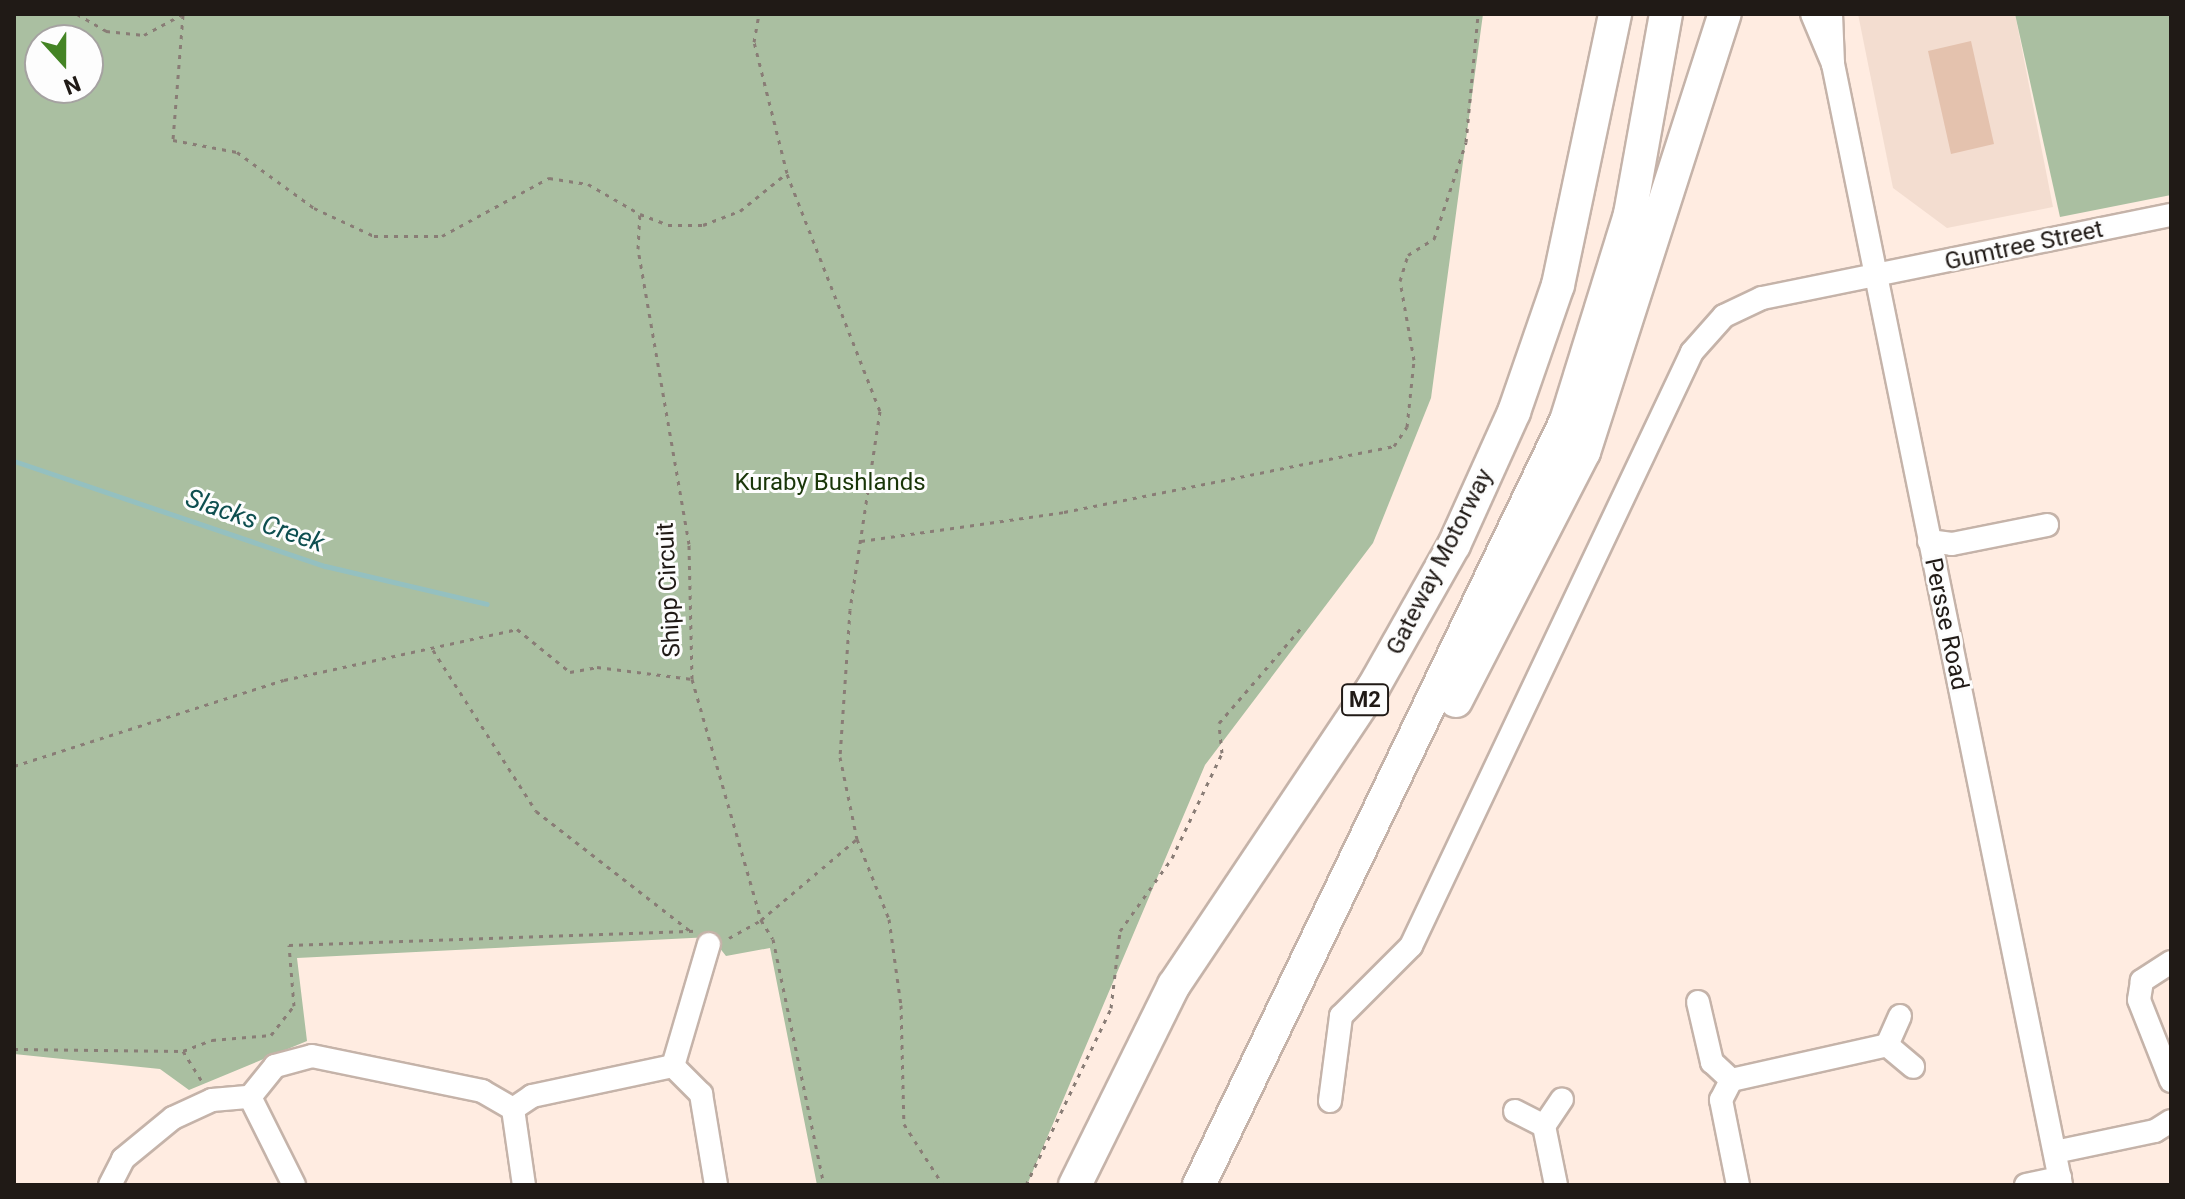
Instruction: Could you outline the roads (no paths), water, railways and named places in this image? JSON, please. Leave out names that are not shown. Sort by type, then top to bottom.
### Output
[{"type":"highway","points":[[1599,14],[1597,45],[1606,78]]},
{"type":"highway","name":"Gateway Motorway","points":[[1075,1185],[1174,985],[1373,688],[1454,545],[1538,346],[1574,228],[1606,78],[1615,14]]},
{"type":"highway","name":"M2","points":[[1199,1185],[1566,421],[1630,214],[1666,14]]},
{"type":"highway","points":[[1322,932],[1359,884],[1584,452],[1725,14]]},
{"type":"street","name":"Persse Road","points":[[1812,14],[1833,64]]},
{"type":"street","name":"Persse Road","points":[[1831,14],[1833,64],[2060,1181]]},
{"type":"street","name":"Gumtree Street","points":[[1330,1101],[1341,1016],[1411,946],[1692,352],[1724,316],[1762,298],[1877,279],[2171,215]]},
{"type":"street","points":[[1929,541],[1952,544],[2047,525]]},
{"type":"street","points":[[673,1066],[700,937]]},
{"type":"street","points":[[2171,962],[2142,981],[2139,1000],[2171,1081]]},
{"type":"street","points":[[1698,1002],[1712,1062],[1731,1080]]},
{"type":"street","points":[[1887,1045],[1900,1016]]},
{"type":"street","points":[[1731,1080],[1887,1045]]},
{"type":"street","points":[[1887,1045],[1913,1067]]},
{"type":"street","points":[[110,1185],[123,1159],[173,1118],[212,1100],[250,1097],[275,1066],[312,1056],[482,1091],[513,1109]]},
{"type":"street","points":[[513,1109],[532,1096],[673,1066]]},
{"type":"street","points":[[673,1066],[701,1094],[716,1185]]},
{"type":"street","points":[[1731,1080],[1721,1100],[1738,1185]]},
{"type":"street","points":[[250,1097],[294,1185]]},
{"type":"street","points":[[1556,1185],[1544,1126],[1562,1099]]},
{"type":"street","points":[[513,1109],[524,1185]]},
{"type":"street","points":[[1515,1111],[1544,1126]]},
{"type":"street","points":[[2055,1152],[2155,1131],[2171,1121]]},
{"type":"street","points":[[2026,1185],[2060,1181]]},
{"type":"waterway","name":"Slacks Creek","points":[[14,461],[325,566],[487,604]]},
{"type":"park label","name":"Kuraby Bushlands","points":[[830,483]]}]
